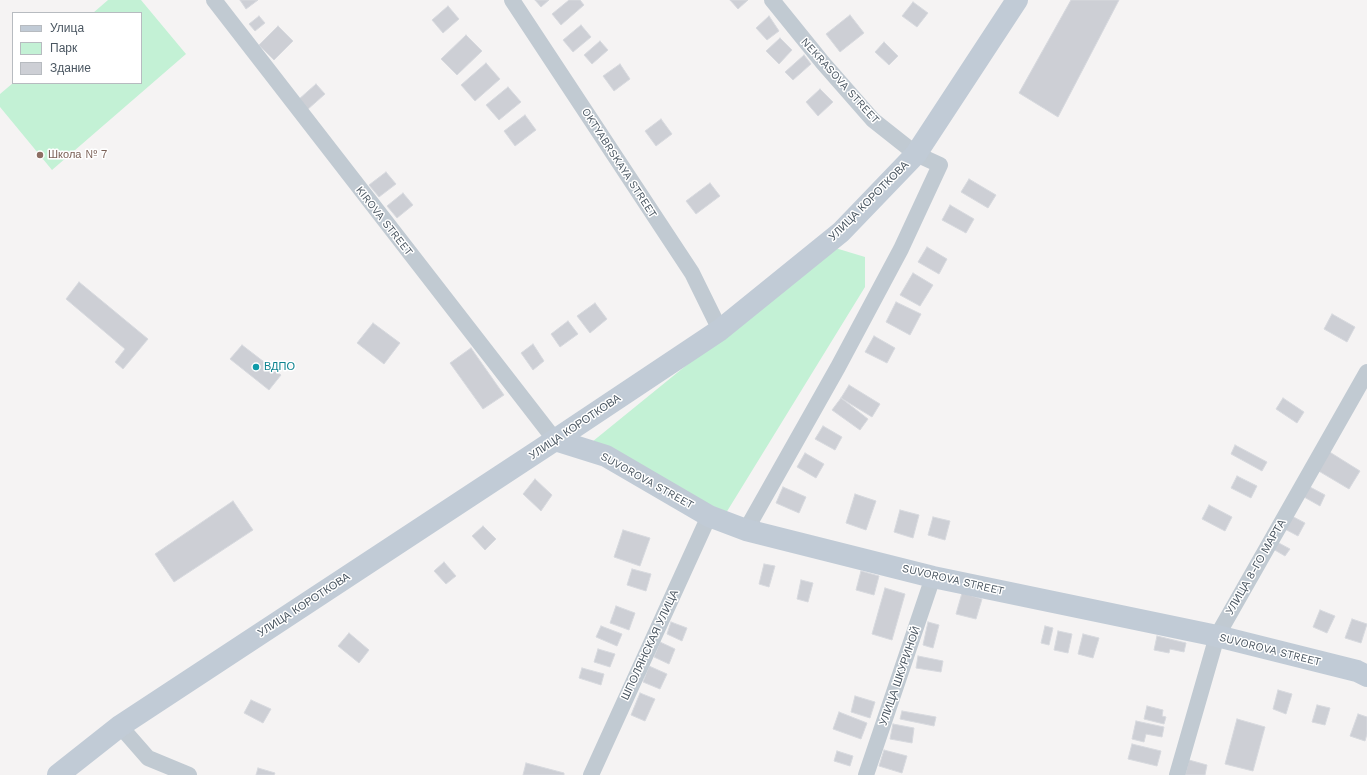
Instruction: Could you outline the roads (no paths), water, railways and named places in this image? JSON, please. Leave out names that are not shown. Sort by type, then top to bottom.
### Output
[{"type":"street","name":"KIROVA STREET","points":[[214,0],[555,440]]},
{"type":"street","name":"OKTYABRSKAYA STREET","points":[[512,0],[692,273],[720,330]]},
{"type":"street","name":"NEKRASOVA STREET","points":[[746,530],[853,339],[901,249],[940,165],[916,154],[873,120],[823,64],[772,0]]},
{"type":"street","name":"УЛИЦА КОРОТКОВА","points":[[58,775],[120,726],[720,330],[841,232],[916,154],[1017,0]]},
{"type":"street","name":"УЛИЦА 8-ГО МАРТА","points":[[1176,775],[1217,636],[1367,372]]},
{"type":"street","name":"SUVOROVA STREET","points":[[555,440],[606,456],[710,516],[746,530],[933,577],[1217,636],[1357,671],[1367,676]]},
{"type":"street","name":"ШПОЛЯНСКАЯ УЛИЦА","points":[[591,775],[710,516]]},
{"type":"street","name":"УЛИЦА ШКУРИНОЙ","points":[[866,775],[933,577]]},
{"type":"street","points":[[120,726],[148,758],[189,775]]},
{"type":"place","name":"Школа № 7","points":[[40,155]]},
{"type":"place","name":"ВДПО","points":[[256,367]]}]
